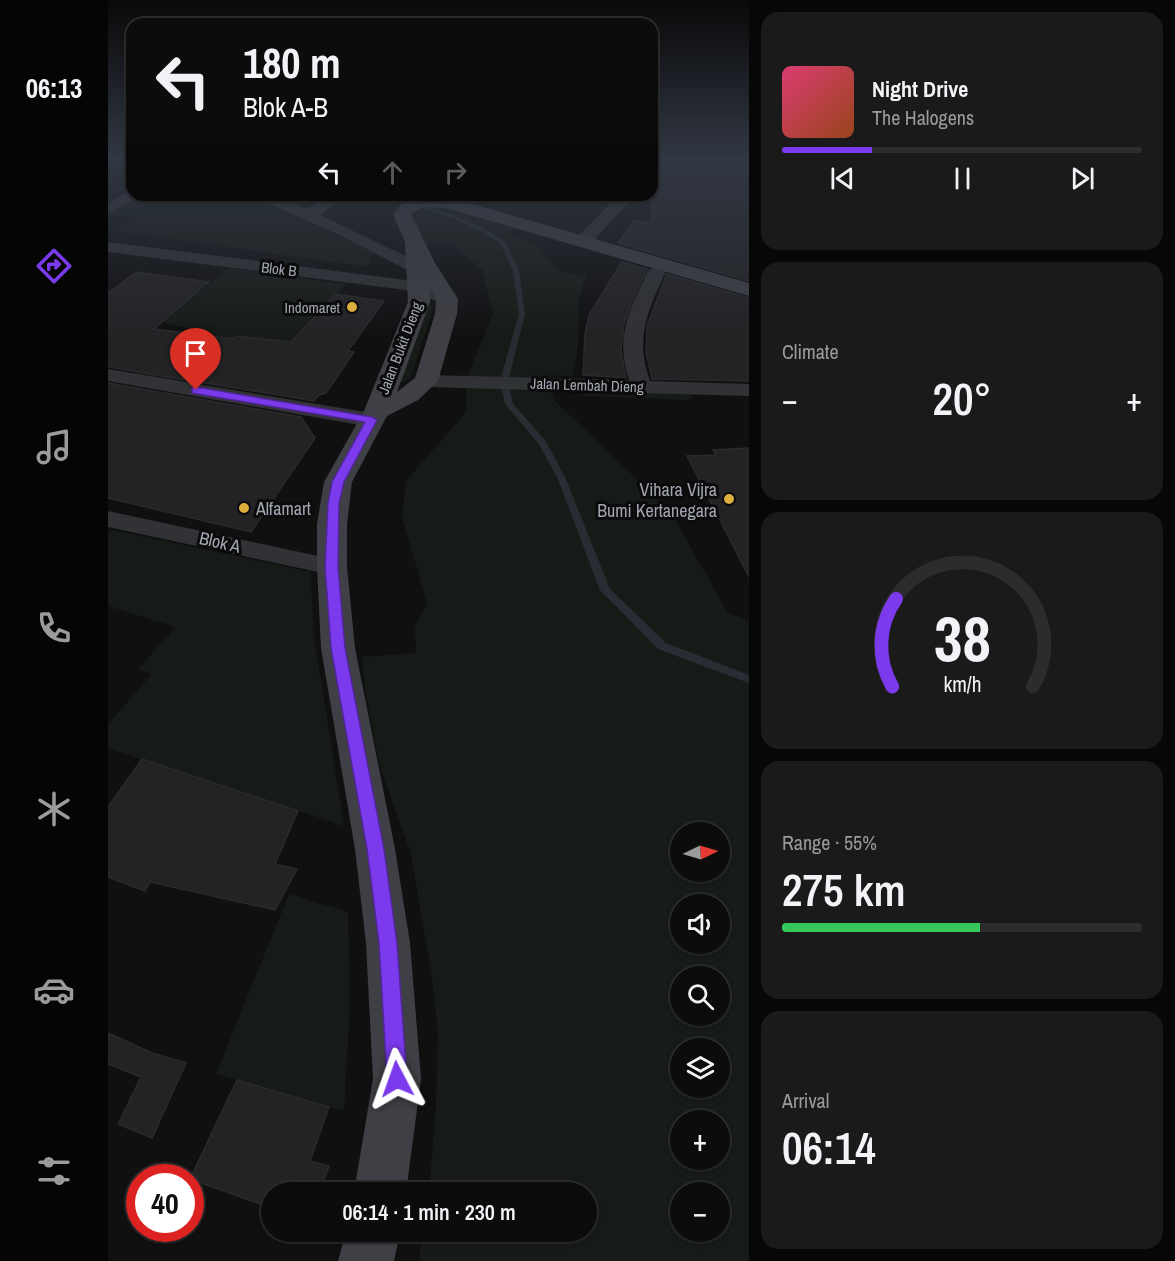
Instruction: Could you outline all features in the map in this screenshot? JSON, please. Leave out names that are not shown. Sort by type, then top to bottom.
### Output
[{"type":"street","points":[[328,219],[426,273]]},
{"type":"street","points":[[404,219],[426,273]]},
{"type":"street","points":[[499,219],[749,290]]},
{"type":"street","points":[[583,241],[605,219]]},
{"type":"street","points":[[108,237],[426,273]]},
{"type":"street","name":"Blok B","points":[[108,247],[426,273]]},
{"type":"street","name":"Jalan Bukit Dieng","points":[[426,273],[446,314],[426,381]]},
{"type":"street","name":"Jalan Bukit Dieng","points":[[382,1182],[397,1079],[388,943],[375,849],[338,648],[332,567],[333,503],[338,482],[378,406],[413,320],[426,273]]},
{"type":"street","points":[[641,387],[632,355],[633,330],[656,273]]},
{"type":"street","points":[[108,375],[378,406],[426,381]]},
{"type":"street","name":"Jalan Lembah Dieng","points":[[426,381],[641,387],[708,397],[749,390]]},
{"type":"street","points":[[581,401],[708,397],[749,406]]},
{"type":"street","name":"Blok A","points":[[108,519],[332,567]]},
{"type":"street","points":[[366,1261],[371,1242]]},
{"type":"shaded area","points":[[134,219],[302,219],[372,253],[370,265],[361,266],[117,231]]},
{"type":"shaded area","points":[[410,219],[484,219],[515,228],[507,235],[533,242],[559,272],[587,276],[580,297],[579,338],[573,377],[551,375],[553,399],[670,511],[728,613],[749,620],[749,1261],[419,1261],[422,1242],[597,1242],[597,1182],[430,1182],[436,1106],[438,1035],[432,977],[411,854],[380,767],[365,689],[362,657],[416,653],[415,627],[427,603],[402,517],[406,481],[466,412],[466,380],[493,313],[482,270],[452,244],[423,245]]},
{"type":"shaded area","points":[[228,268],[346,284],[293,342],[236,336],[186,383],[134,374],[189,328],[163,323]]},
{"type":"shaded area","points":[[429,305],[433,308],[410,380],[402,382],[400,381]]},
{"type":"shaded area","points":[[581,390],[691,394],[693,396],[689,400],[585,396],[579,392]]},
{"type":"shaded area","points":[[108,529],[311,572],[313,630],[344,826],[108,748],[108,724],[152,674],[138,669],[176,627],[108,606]]},
{"type":"shaded area","points":[[289,894],[348,912],[350,1002],[344,1111],[216,1074]]},
{"type":"building","points":[[652,219],[749,219],[749,281],[618,243],[633,221],[652,223]]},
{"type":"building","points":[[622,262],[647,269],[624,324],[621,351],[626,378],[583,375],[585,333],[589,315]]},
{"type":"building","points":[[137,272],[209,282],[154,329],[232,339],[236,336],[291,342],[336,294],[384,301],[348,351],[354,352],[326,393],[319,395],[314,401],[108,367],[108,293]]},
{"type":"building","points":[[667,274],[749,298],[749,381],[652,379],[646,352],[647,326]]},
{"type":"building","points":[[108,383],[301,417],[315,438],[251,532],[108,498]]},
{"type":"building","name":"Vihara Vijra Bumi Kertanegara","points":[[749,448],[749,577],[687,456],[716,455],[713,450]]},
{"type":"building","points":[[142,759],[298,811],[275,864],[297,869],[275,910],[150,882],[145,891],[108,877],[108,807]]},
{"type":"building","points":[[108,1033],[152,1053],[186,1063],[152,1138],[118,1124],[141,1077],[108,1064]]},
{"type":"building","points":[[237,1080],[329,1107],[310,1161],[329,1166],[323,1182],[261,1182],[261,1204],[204,1184],[204,1164],[197,1164]]},
{"type":"waterway","points":[[458,219],[503,242],[516,271],[522,314],[504,381],[509,404],[542,442],[561,477],[605,590],[662,646],[749,679]]},
{"type":"place","name":"Indomaret","points":[[352,307]]},
{"type":"place","name":"Vihara Vijra Bumi Kertanegara","points":[[729,499]]},
{"type":"place","name":"Alfamart","points":[[244,508]]},
{"type":"route","points":[[196,390],[372,420],[338,482],[333,503],[332,567],[338,648],[375,849],[388,943],[397,1079]]}]
